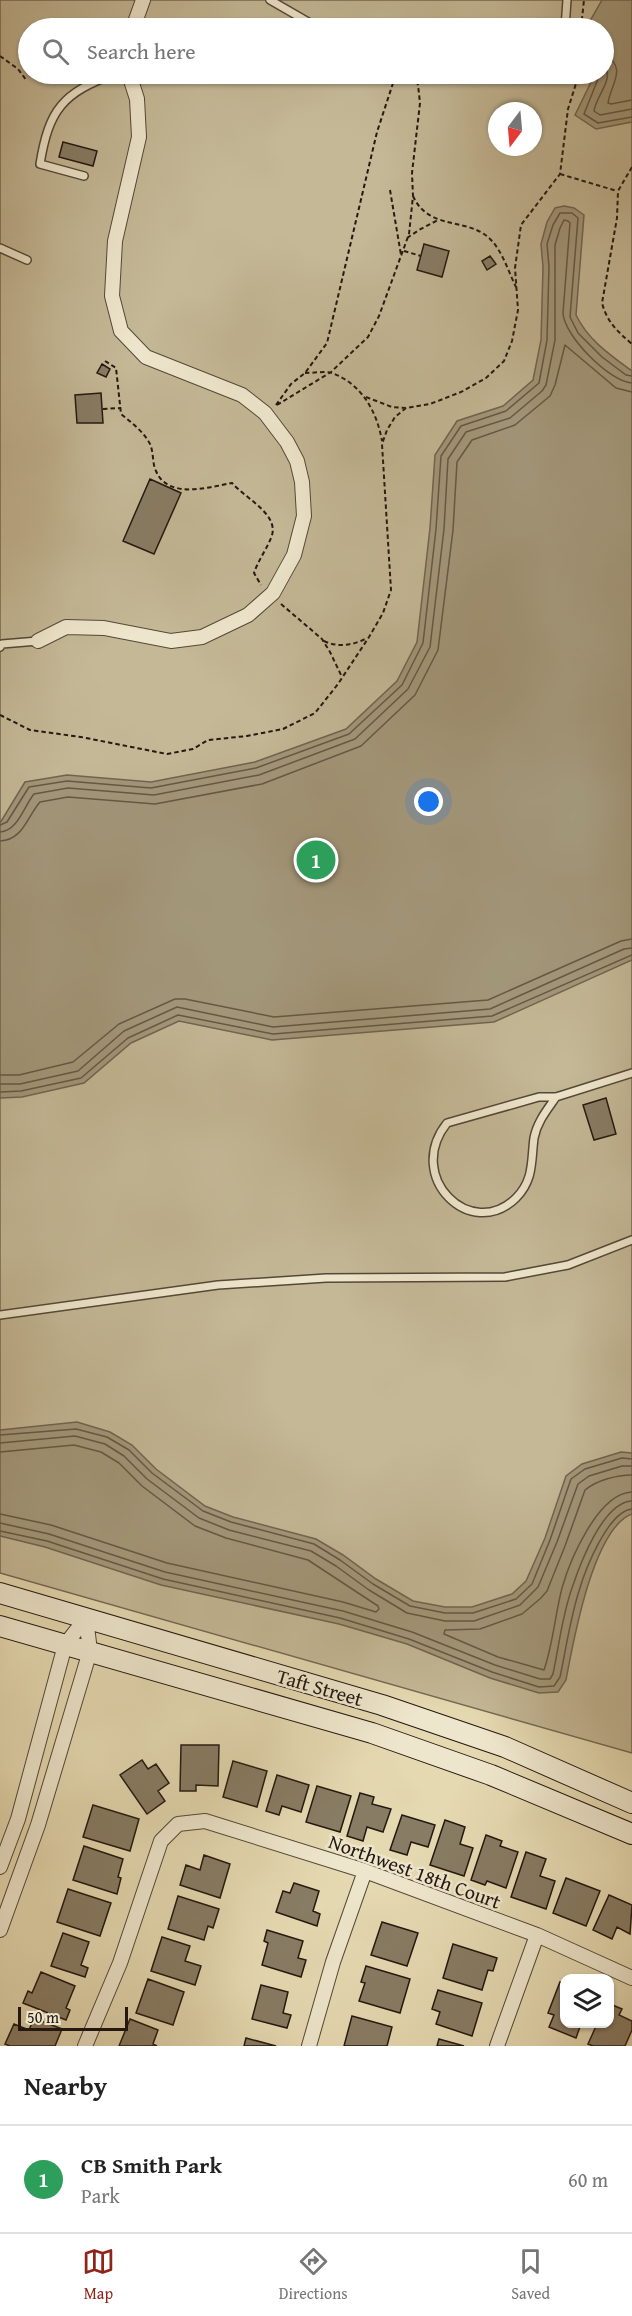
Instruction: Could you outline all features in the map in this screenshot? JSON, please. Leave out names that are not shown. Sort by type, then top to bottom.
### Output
[{"type":"street","points":[[137,18],[143,0]]},
{"type":"street","points":[[38,641],[66,627],[104,628],[171,641],[202,637],[249,615],[273,593],[294,555],[304,516],[302,482],[297,461],[287,442],[265,413],[242,395],[146,357],[121,331],[112,296],[115,241],[139,137],[137,99],[132,84]]},
{"type":"street","name":"Taft Street","points":[[0,1593],[394,1709],[505,1747],[632,1803]]},
{"type":"street","points":[[0,1867],[18,1819],[65,1645],[86,1618]]},
{"type":"street","points":[[0,1930],[38,1825],[90,1651],[86,1618]]},
{"type":"street","name":"Taft Street","points":[[0,1626],[372,1733],[491,1775],[632,1834]]},
{"type":"street","name":"Northwest 18th Court","points":[[85,2046],[120,1963],[161,1841],[178,1824],[205,1821],[365,1871],[537,1935],[632,1978]]},
{"type":"street","points":[[309,2046],[333,1962],[365,1871]]},
{"type":"street","points":[[497,2046],[537,1935]]},
{"type":"lane","points":[[270,0],[301,18]]},
{"type":"lane","points":[[566,18],[567,0]]},
{"type":"lane","points":[[84,176],[39,164],[44,141],[59,107],[75,91],[87,84]]},
{"type":"lane","points":[[0,248],[27,260]]},
{"type":"lane","points":[[0,647],[3,644],[38,641]]},
{"type":"lane","points":[[556,1097],[541,1118],[534,1137],[532,1169],[527,1184],[515,1198],[502,1208],[486,1212],[473,1211],[447,1197],[438,1183],[433,1168],[434,1147],[439,1133],[447,1123],[539,1097],[556,1097],[632,1073]]},
{"type":"lane","points":[[0,1315],[218,1285],[326,1278],[505,1277],[568,1265],[632,1240]]},
{"type":"path","points":[[582,18],[584,0]]},
{"type":"path","points":[[0,56],[18,69]]},
{"type":"path","points":[[393,84],[377,132],[327,343],[304,374],[291,384],[274,407],[331,372],[368,337],[379,316],[402,258],[407,238],[420,103],[418,84]]},
{"type":"path","points":[[304,374],[331,372],[349,382],[366,397],[392,407],[406,408],[430,404],[461,392],[486,378],[504,361],[512,342],[518,310],[515,268],[521,225],[560,174],[568,109],[576,84]]},
{"type":"path","points":[[632,167],[618,191],[617,218],[602,303],[605,316],[615,329],[632,344]]},
{"type":"path","points":[[560,174],[618,191]]},
{"type":"path","points":[[390,190],[402,258]]},
{"type":"path","points":[[412,196],[418,207],[438,220],[476,231],[492,240],[517,290]]},
{"type":"path","points":[[407,238],[438,220]]},
{"type":"path","points":[[404,251],[421,256]]},
{"type":"path","points":[[105,362],[116,368],[121,414],[146,438],[151,446],[156,471],[162,480],[174,487],[187,490],[232,483],[241,494],[267,515],[273,524],[272,536],[254,573],[263,588]]},
{"type":"path","points":[[0,715],[30,730],[81,737],[167,754],[194,749],[208,740],[283,729],[315,713],[369,637],[383,613],[391,590],[382,444],[379,425],[366,397]]},
{"type":"path","points":[[103,409],[121,408]]},
{"type":"path","points":[[382,444],[395,417],[406,408]]},
{"type":"path","points":[[277,600],[322,639],[342,677]]},
{"type":"path","points":[[322,639],[338,645],[357,644],[369,637]]},
{"type":"shaded area","points":[[0,0],[632,0],[632,1753],[0,1573]]},
{"type":"water","points":[[602,0],[632,0],[632,122],[596,129],[575,115],[590,84],[614,84],[614,18],[592,18]]},
{"type":"water","points":[[564,206],[574,208],[584,215],[576,315],[593,339],[632,371],[632,960],[494,1022],[272,1040],[179,1021],[131,1043],[84,1083],[22,1097],[0,1098],[0,823],[25,782],[67,775],[151,782],[255,762],[346,729],[397,681],[417,642],[430,528],[435,455],[457,421],[503,406],[533,380],[541,340],[543,267],[541,244],[547,222],[555,208]]},
{"type":"water","points":[[77,1422],[110,1432],[132,1445],[156,1469],[205,1506],[233,1517],[316,1539],[413,1601],[445,1607],[472,1607],[512,1594],[526,1581],[545,1538],[566,1476],[582,1464],[621,1452],[632,1453],[632,1514],[618,1524],[606,1541],[596,1563],[580,1615],[566,1680],[558,1692],[539,1693],[490,1678],[407,1644],[339,1624],[161,1585],[45,1547],[0,1536],[0,1430]]},
{"type":"building","points":[[63,142],[97,151],[93,166],[59,157]]},
{"type":"building","points":[[424,244],[449,251],[442,277],[417,270]]},
{"type":"building","points":[[490,256],[496,264],[487,270],[482,261]]},
{"type":"building","points":[[102,364],[110,369],[106,377],[97,373]]},
{"type":"building","points":[[101,393],[103,423],[77,423],[75,395]]},
{"type":"building","points":[[150,479],[181,493],[154,554],[123,541]]},
{"type":"building","points":[[606,1098],[616,1134],[594,1140],[583,1105]]},
{"type":"building","points":[[181,1745],[219,1745],[218,1786],[196,1785],[196,1791],[180,1791]]},
{"type":"building","points":[[142,1760],[148,1769],[156,1764],[169,1783],[158,1791],[165,1801],[147,1814],[120,1775]]},
{"type":"building","points":[[233,1761],[267,1771],[257,1807],[223,1797]]},
{"type":"building","points":[[277,1775],[309,1785],[301,1812],[282,1806],[279,1815],[266,1811]]},
{"type":"building","points":[[317,1786],[351,1796],[340,1832],[306,1822]]},
{"type":"building","points":[[360,1793],[374,1797],[372,1804],[391,1809],[383,1832],[367,1827],[363,1841],[347,1836]]},
{"type":"building","points":[[93,1805],[139,1819],[130,1851],[83,1837]]},
{"type":"building","points":[[402,1815],[435,1825],[428,1847],[411,1842],[407,1855],[390,1850]]},
{"type":"building","points":[[445,1820],[465,1827],[460,1844],[473,1848],[464,1876],[430,1865]]},
{"type":"building","points":[[486,1835],[502,1841],[500,1846],[518,1852],[506,1888],[487,1881],[485,1885],[471,1880]]},
{"type":"building","points":[[84,1846],[123,1859],[118,1877],[121,1878],[117,1894],[73,1880]]},
{"type":"building","points":[[526,1852],[546,1859],[540,1876],[555,1881],[546,1909],[511,1897]]},
{"type":"building","points":[[204,1855],[230,1864],[220,1898],[180,1885],[186,1865],[200,1870]]},
{"type":"building","points":[[566,1878],[600,1891],[586,1926],[553,1913]]},
{"type":"building","points":[[294,1883],[319,1891],[313,1911],[320,1914],[317,1926],[276,1912],[283,1891],[290,1893]]},
{"type":"building","points":[[68,1889],[111,1903],[100,1936],[57,1922]]},
{"type":"building","points":[[609,1895],[632,1905],[630,1934],[617,1927],[612,1939],[593,1930]]},
{"type":"building","points":[[178,1896],[219,1909],[213,1928],[208,1926],[204,1940],[168,1929]]},
{"type":"building","points":[[382,1922],[418,1933],[407,1966],[371,1955]]},
{"type":"building","points":[[267,1930],[303,1941],[298,1958],[306,1960],[301,1977],[262,1965],[268,1943],[264,1941]]},
{"type":"building","points":[[63,1933],[89,1942],[81,1965],[88,1968],[85,1977],[51,1966]]},
{"type":"building","points":[[162,1937],[190,1946],[185,1961],[201,1966],[195,1985],[151,1971]]},
{"type":"building","points":[[453,1944],[497,1958],[493,1971],[488,1970],[482,1990],[443,1978]]},
{"type":"building","points":[[366,1966],[410,1979],[400,2013],[359,2001],[365,1983],[361,1982]]},
{"type":"building","points":[[41,1972],[75,1986],[66,2008],[70,2010],[66,2020],[23,2003],[28,1991],[32,1993]]},
{"type":"building","points":[[148,1979],[184,1992],[173,2025],[136,2013]]},
{"type":"building","points":[[560,1982],[560,2028],[580,2028],[576,2038],[549,2027],[554,2015],[548,2013]]},
{"type":"building","points":[[261,1985],[288,1992],[283,2013],[291,2015],[287,2028],[252,2019]]},
{"type":"building","points":[[438,1990],[482,2003],[472,2036],[436,2024],[440,2012],[432,2009]]},
{"type":"building","points":[[614,2006],[622,2009],[619,2015],[632,2021],[632,2030],[625,2046],[588,2044],[595,2028],[614,2028]]},
{"type":"building","points":[[352,2016],[392,2027],[387,2046],[344,2046]]},
{"type":"building","points":[[34,2018],[62,2029],[55,2046],[5,2044],[14,2024],[29,2030]]},
{"type":"building","points":[[130,2019],[158,2030],[153,2044],[157,2046],[119,2046]]},
{"type":"building","points":[[246,2038],[276,2046],[244,2046]]},
{"type":"building","points":[[439,2039],[464,2046],[437,2046]]},
{"type":"place","name":"CB Smith Park","points":[[316,860]]}]
